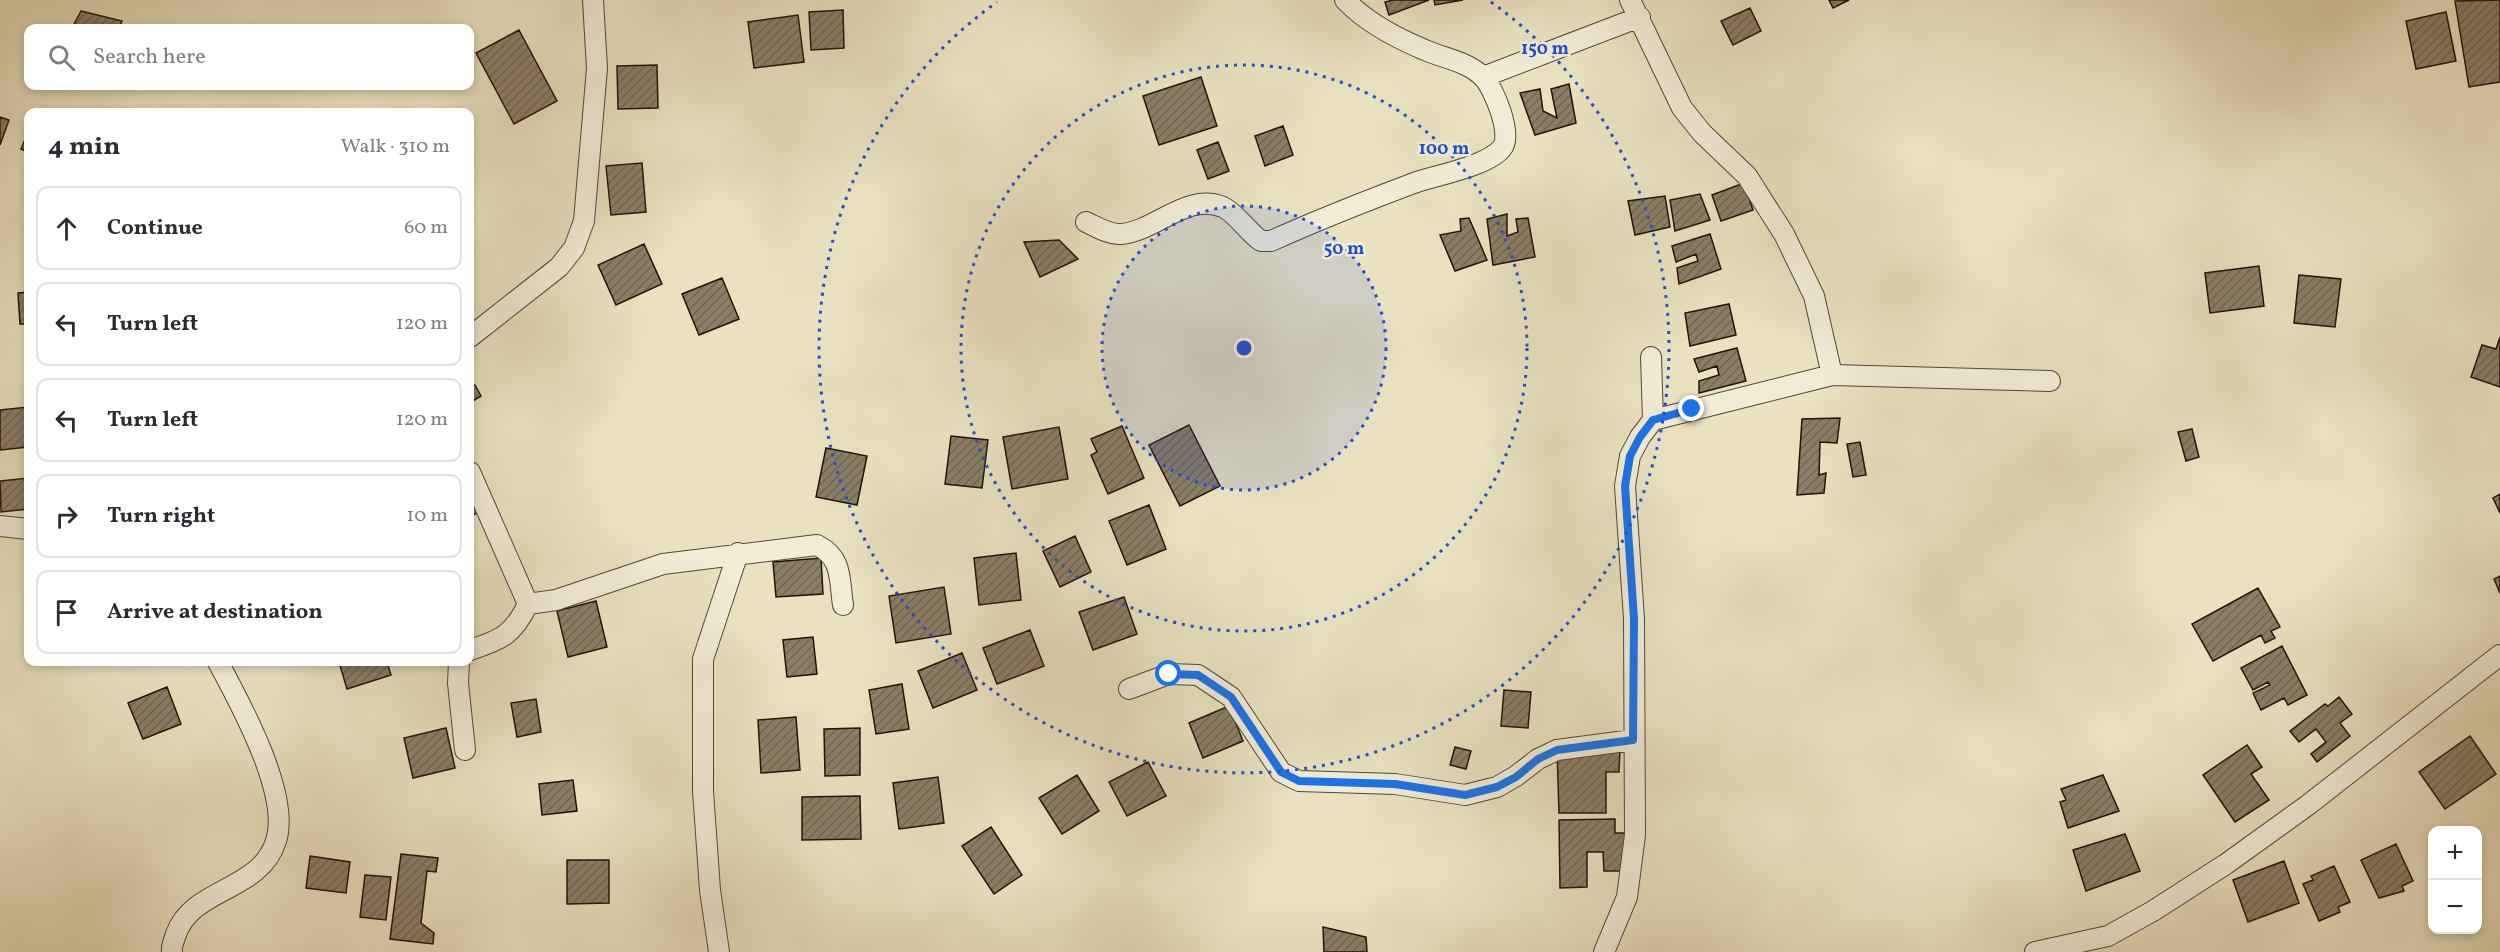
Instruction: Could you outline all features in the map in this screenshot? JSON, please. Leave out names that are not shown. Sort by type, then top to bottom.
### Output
[{"type":"street","points":[[474,334],[560,267],[574,248],[584,220],[597,68],[593,0]]},
{"type":"street","points":[[1086,222],[1119,234],[1146,226],[1190,206],[1210,204],[1225,208],[1261,241],[1271,241],[1340,212],[1496,154],[1504,146],[1506,138],[1494,96],[1483,77],[1469,67],[1386,31],[1357,12],[1345,0]]},
{"type":"street","points":[[1483,77],[1635,9],[1682,108],[1702,133],[1747,176],[1784,234],[1814,296],[1832,375]]},
{"type":"street","points":[[1651,357],[1653,420]]},
{"type":"street","points":[[1604,952],[1627,897],[1635,835],[1634,619],[1625,486],[1630,456],[1640,437],[1653,420],[1832,375],[2050,381]]},
{"type":"street","points":[[474,481],[528,604]]},
{"type":"street","points":[[0,526],[24,529]]},
{"type":"street","points":[[528,604],[556,600],[663,564],[817,544],[830,551],[837,562],[843,605]]},
{"type":"street","points":[[719,952],[710,890],[703,791],[703,659],[738,553]]},
{"type":"street","points":[[474,649],[496,642],[510,633],[528,604]]},
{"type":"street","points":[[2036,952],[2112,944],[2290,818],[2500,655]]},
{"type":"street","points":[[172,952],[182,919],[202,901],[234,886],[261,868],[277,841],[277,798],[252,727],[220,666]]},
{"type":"street","points":[[459,666],[458,683],[465,750]]},
{"type":"street","points":[[1129,689],[1169,674],[1198,675],[1231,697],[1281,772],[1299,781],[1395,784],[1465,795],[1497,787],[1516,777],[1538,759],[1557,750],[1633,740]]},
{"type":"building","points":[[1429,0],[1389,15],[1385,2]]},
{"type":"building","points":[[1434,0],[1463,0],[1435,5]]},
{"type":"building","points":[[1829,0],[1849,0],[1833,8]]},
{"type":"building","points":[[2500,0],[2500,82],[2469,87],[2455,1]]},
{"type":"building","points":[[1750,8],[1761,31],[1733,45],[1721,21]]},
{"type":"building","points":[[843,10],[844,48],[811,50],[809,12]]},
{"type":"building","points":[[81,11],[122,21],[121,24],[74,24]]},
{"type":"building","points":[[2446,12],[2456,61],[2416,69],[2406,21]]},
{"type":"building","points":[[798,15],[804,62],[754,68],[748,22]]},
{"type":"building","points":[[519,30],[557,101],[514,124],[476,53]]},
{"type":"building","points":[[657,65],[658,108],[618,109],[617,66]]},
{"type":"building","points":[[1201,77],[1217,126],[1159,145],[1143,96]]},
{"type":"building","points":[[1569,84],[1576,123],[1535,135],[1520,93],[1540,89],[1543,111],[1557,118],[1551,89]]},
{"type":"building","points":[[0,117],[9,120],[0,145]]},
{"type":"building","points":[[1283,126],[1293,155],[1265,166],[1255,136]]},
{"type":"building","points":[[1218,142],[1229,171],[1208,179],[1197,150]]},
{"type":"building","points":[[642,163],[646,212],[611,215],[606,166]]},
{"type":"building","points":[[1744,183],[1753,210],[1721,221],[1712,195]]},
{"type":"building","points":[[1700,194],[1710,220],[1675,231],[1670,200]]},
{"type":"building","points":[[1665,196],[1670,227],[1635,235],[1628,201]]},
{"type":"building","points":[[1507,214],[1507,236],[1518,232],[1516,219],[1528,218],[1535,257],[1493,265],[1487,219]]},
{"type":"building","points":[[1469,218],[1487,260],[1455,271],[1440,235],[1461,231],[1460,219]]},
{"type":"building","points":[[1710,234],[1721,269],[1679,284],[1677,268],[1698,261],[1696,254],[1676,262],[1672,246]]},
{"type":"building","points":[[1059,240],[1078,259],[1040,277],[1024,242]]},
{"type":"building","points":[[644,244],[662,284],[616,305],[598,265]]},
{"type":"building","points":[[2259,266],[2264,306],[2210,313],[2205,273]]},
{"type":"building","points":[[2299,275],[2341,279],[2335,327],[2294,323]]},
{"type":"building","points":[[722,278],[739,319],[699,335],[682,294]]},
{"type":"building","points":[[24,292],[24,324],[20,324],[18,293]]},
{"type":"building","points":[[1729,304],[1736,335],[1690,346],[1685,313]]},
{"type":"building","points":[[2500,337],[2500,387],[2471,377],[2482,345],[2496,349]]},
{"type":"building","points":[[1737,348],[1746,381],[1699,393],[1699,381],[1719,375],[1717,366],[1699,372],[1694,359]]},
{"type":"building","points":[[474,385],[481,396],[474,400]]},
{"type":"building","points":[[24,407],[24,447],[0,450],[0,410]]},
{"type":"building","points":[[1840,418],[1837,443],[1820,442],[1819,475],[1826,473],[1824,493],[1797,495],[1802,419]]},
{"type":"building","points":[[1189,425],[1220,486],[1180,506],[1149,445]]},
{"type":"building","points":[[1122,426],[1144,478],[1108,494],[1091,455],[1097,452],[1091,439]]},
{"type":"building","points":[[1059,427],[1068,479],[1012,489],[1003,437]]},
{"type":"building","points":[[2192,429],[2199,457],[2186,461],[2178,432]]},
{"type":"building","points":[[951,436],[988,440],[982,488],[945,484]]},
{"type":"building","points":[[1860,442],[1866,475],[1853,477],[1847,444]]},
{"type":"building","points":[[826,448],[867,456],[857,505],[816,497]]},
{"type":"building","points":[[24,478],[24,509],[1,512],[0,481]]},
{"type":"building","points":[[2500,494],[2500,513],[2493,498]]},
{"type":"building","points":[[474,498],[479,512],[474,514]]},
{"type":"building","points":[[1149,505],[1166,549],[1127,565],[1109,521]]},
{"type":"building","points":[[1075,536],[1091,572],[1060,587],[1043,551]]},
{"type":"building","points":[[1016,553],[1021,600],[979,605],[974,558]]},
{"type":"building","points":[[821,558],[823,594],[776,597],[773,562]]},
{"type":"building","points":[[2500,576],[2500,593],[2494,579]]},
{"type":"building","points":[[944,587],[951,634],[896,643],[889,596]]},
{"type":"building","points":[[2258,588],[2280,627],[2271,631],[2275,638],[2265,643],[2261,635],[2213,661],[2192,624]]},
{"type":"building","points":[[1124,597],[1137,634],[1093,650],[1079,612]]},
{"type":"building","points":[[596,601],[607,647],[568,657],[557,611]]},
{"type":"building","points":[[1030,630],[1044,666],[997,684],[983,648]]},
{"type":"building","points":[[813,637],[817,674],[787,677],[783,640]]},
{"type":"building","points":[[2282,646],[2307,695],[2288,705],[2284,698],[2261,710],[2253,693],[2270,685],[2268,682],[2253,690],[2241,668]]},
{"type":"building","points":[[962,653],[977,690],[933,708],[918,671]]},
{"type":"building","points":[[340,666],[388,666],[391,675],[347,689]]},
{"type":"building","points":[[902,684],[909,729],[876,734],[869,690]]},
{"type":"building","points":[[167,687],[181,724],[143,739],[128,703]]},
{"type":"building","points":[[1504,690],[1531,692],[1528,728],[1501,726]]},
{"type":"building","points":[[2339,697],[2352,714],[2340,723],[2350,736],[2317,762],[2311,754],[2326,742],[2316,729],[2299,742],[2290,731],[2325,704],[2328,706]]},
{"type":"building","points":[[536,699],[541,732],[517,737],[511,703]]},
{"type":"building","points":[[1229,706],[1243,741],[1203,758],[1189,723]]},
{"type":"building","points":[[796,717],[800,770],[761,773],[758,720]]},
{"type":"building","points":[[446,728],[455,768],[413,778],[404,738]]},
{"type":"building","points":[[860,728],[860,775],[825,776],[824,729]]},
{"type":"building","points":[[2470,736],[2496,774],[2445,809],[2419,772]]},
{"type":"building","points":[[2247,745],[2262,767],[2251,774],[2269,800],[2235,822],[2203,775]]},
{"type":"building","points":[[1455,747],[1471,751],[1466,769],[1450,765]]},
{"type":"building","points":[[1557,750],[1620,750],[1619,772],[1606,772],[1606,813],[1559,813]]},
{"type":"building","points":[[1148,762],[1166,796],[1127,816],[1109,782]]},
{"type":"building","points":[[1077,775],[1099,811],[1062,834],[1039,798]]},
{"type":"building","points":[[2103,775],[2119,811],[2068,828],[2060,802],[2066,800],[2061,789]]},
{"type":"building","points":[[938,777],[944,823],[899,829],[893,783]]},
{"type":"building","points":[[573,780],[577,811],[542,815],[539,784]]},
{"type":"building","points":[[860,796],[861,839],[802,840],[802,797]]},
{"type":"building","points":[[1615,819],[1615,833],[1625,833],[1626,871],[1604,871],[1603,852],[1587,852],[1587,887],[1560,888],[1559,820]]},
{"type":"building","points":[[991,827],[1022,875],[994,894],[962,846]]},
{"type":"building","points":[[2125,834],[2140,871],[2086,891],[2073,850]]},
{"type":"building","points":[[2396,844],[2413,881],[2402,886],[2404,891],[2379,898],[2361,860]]},
{"type":"building","points":[[401,854],[438,858],[436,872],[427,871],[421,923],[434,933],[433,944],[390,939]]},
{"type":"building","points":[[310,856],[350,862],[346,893],[306,888]]},
{"type":"building","points":[[567,860],[609,860],[609,903],[567,904]]},
{"type":"building","points":[[2284,861],[2299,903],[2248,922],[2233,880]]},
{"type":"building","points":[[2334,866],[2350,902],[2338,907],[2340,912],[2319,921],[2303,884],[2313,880],[2311,876]]},
{"type":"building","points":[[365,875],[391,877],[386,920],[360,917]]},
{"type":"building","points":[[1323,927],[1366,937],[1367,952],[1324,952]]},
{"type":"route","points":[[1169,674],[1198,675],[1231,697],[1281,772],[1299,781],[1395,784],[1465,795],[1497,787],[1516,777],[1538,759],[1557,750],[1633,740],[1634,619],[1625,486],[1630,456],[1640,437],[1653,420],[1692,409]]}]
